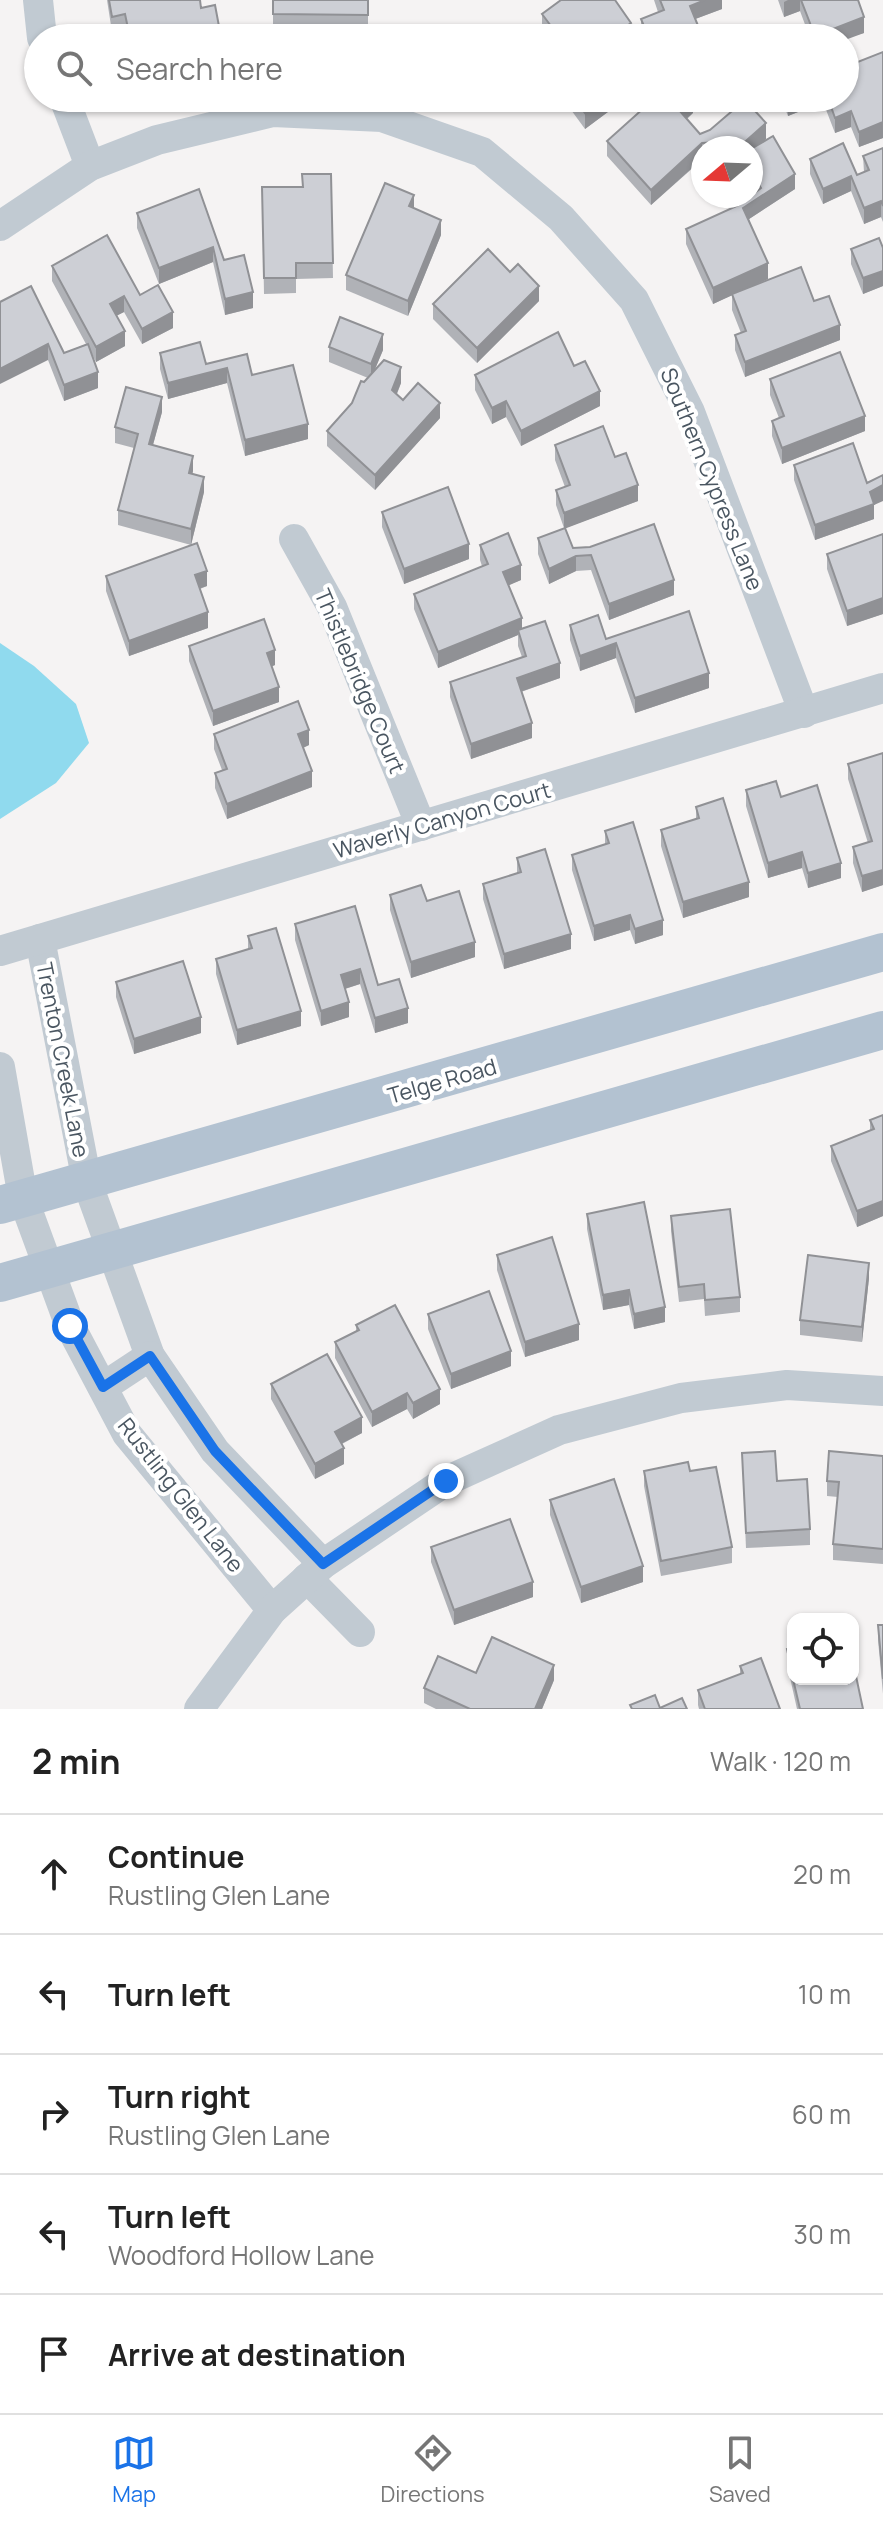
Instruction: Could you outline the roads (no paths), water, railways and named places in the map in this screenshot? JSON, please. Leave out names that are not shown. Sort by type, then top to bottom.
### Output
[{"type":"main road","name":"Telge Road","points":[[12,1202],[883,952]]},
{"type":"main road","points":[[0,1283],[883,1030]]},
{"type":"street","points":[[38,0],[41,24]]},
{"type":"street","points":[[69,112],[90,166]]},
{"type":"street","name":"Southern Cypress Lane","points":[[0,226],[90,166],[157,140],[273,112],[382,117],[482,152],[561,218],[634,300],[690,412],[804,713]]},
{"type":"street","name":"Thistlebridge Court","points":[[294,539],[332,607],[421,826]]},
{"type":"street","name":"Waverly Canyon Court","points":[[0,951],[883,688]]},
{"type":"street","name":"Trenton Creek Lane","points":[[40,939],[87,1182]]},
{"type":"street","points":[[0,1067],[12,1202]]},
{"type":"street","points":[[87,1182],[110,1253],[150,1356],[215,1451],[315,1571],[360,1632]]},
{"type":"street","name":"Rustling Glen Lane","points":[[12,1202],[49,1268],[70,1326],[127,1434],[272,1610]]},
{"type":"street","points":[[103,1387],[150,1356]]},
{"type":"street","points":[[199,1709],[272,1610],[315,1571],[446,1481],[559,1430],[681,1398],[787,1385],[883,1391]]},
{"type":"water","points":[[0,643],[34,666],[76,704],[89,743],[56,783],[0,819]]}]
